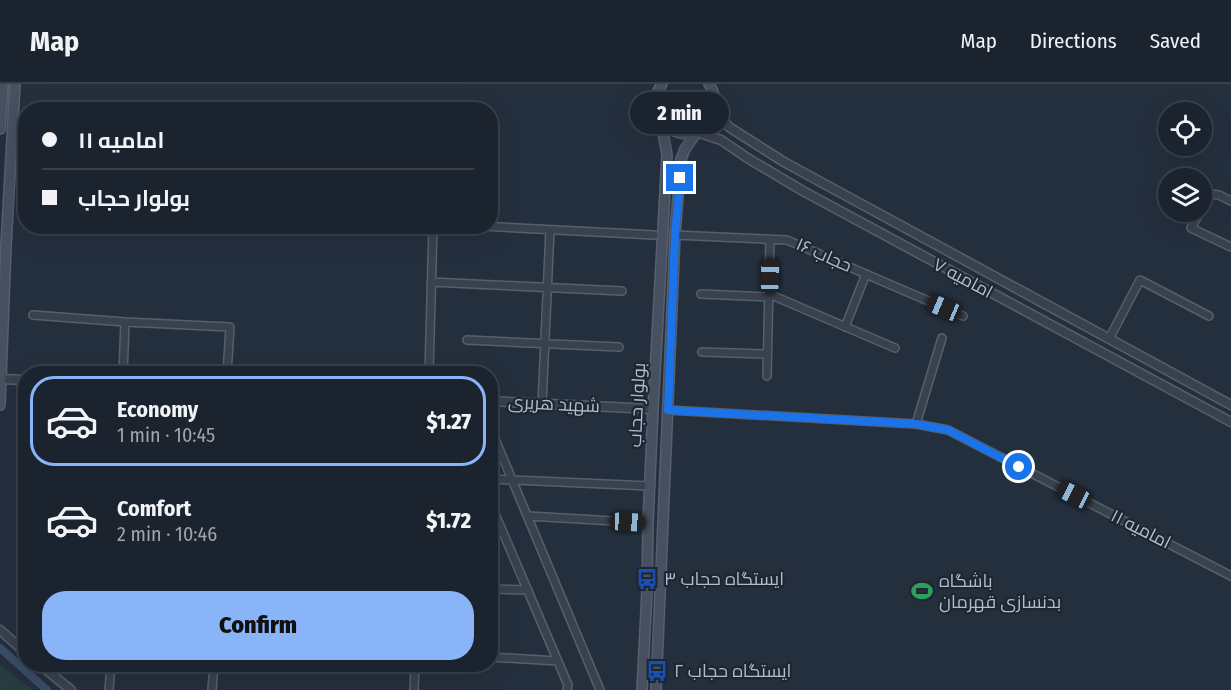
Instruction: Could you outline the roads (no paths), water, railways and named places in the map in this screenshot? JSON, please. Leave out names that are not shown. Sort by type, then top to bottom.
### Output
[{"type":"main road","points":[[0,129],[3,84]]},
{"type":"main road","points":[[0,405],[15,84]]},
{"type":"main road","name":"بولوار حجاب","points":[[642,690],[653,409],[667,155],[655,100],[662,84]]},
{"type":"main road","points":[[709,84],[716,100]]},
{"type":"main road","name":"بولوار حجاب","points":[[656,690],[675,236],[681,159],[697,132],[710,123],[714,116],[716,100]]},
{"type":"main road","points":[[661,122],[667,128],[681,134],[697,132]]},
{"type":"main road","points":[[647,591],[660,592]]},
{"type":"street","name":"امامیه ۷","points":[[716,100],[719,114],[729,127],[775,157],[1231,405]]},
{"type":"street","name":"امامیه ۷","points":[[697,132],[721,140],[803,191],[1231,422]]},
{"type":"street","points":[[1212,194],[1231,201]]},
{"type":"street","points":[[1194,222],[1191,228],[1231,248]]},
{"type":"street","points":[[498,227],[654,236]]},
{"type":"street","points":[[542,404],[550,230]]},
{"type":"street","points":[[429,366],[433,234]]},
{"type":"street","name":"حجاب ۱۶","points":[[675,236],[788,240],[963,316]]},
{"type":"street","points":[[767,376],[771,239]]},
{"type":"street","points":[[845,327],[866,274]]},
{"type":"street","points":[[1109,339],[1140,280],[1209,316]]},
{"type":"street","points":[[431,282],[622,291]]},
{"type":"street","points":[[701,294],[769,295],[896,348]]},
{"type":"street","points":[[1043,321],[1050,307]]},
{"type":"street","points":[[33,315],[230,327],[228,366]]},
{"type":"street","points":[[123,366],[125,322]]},
{"type":"street","points":[[916,424],[942,338]]},
{"type":"street","points":[[467,340],[619,348]]},
{"type":"street","points":[[702,352],[767,354]]},
{"type":"street","points":[[0,379],[18,380]]},
{"type":"street","name":"شهید هریری","points":[[498,401],[653,409]]},
{"type":"street","name":"امامیه ۱۱","points":[[668,410],[916,424],[948,430],[1231,576]]},
{"type":"street","points":[[498,445],[600,690]]},
{"type":"street","points":[[498,479],[650,486]]},
{"type":"street","points":[[528,516],[648,523]]},
{"type":"street","points":[[499,523],[568,685],[567,690]]},
{"type":"street","points":[[498,589],[528,590]]},
{"type":"street","points":[[0,630],[18,646]]},
{"type":"street","points":[[498,657],[558,661]]},
{"type":"street","points":[[49,672],[71,690]]},
{"type":"street","points":[[109,690],[110,672]]},
{"type":"street","points":[[213,690],[214,672]]},
{"type":"street","points":[[414,690],[415,672]]},
{"type":"waterway","points":[[0,648],[18,664]]},
{"type":"waterway","points":[[27,672],[47,690]]},
{"type":"place","name":"ایستگاه حجاب ۳","points":[[647,579]]},
{"type":"place","name":"باشگاه بدنسازی قهرمان","points":[[922,591]]},
{"type":"place","name":"ایستگاه حجاب ۲","points":[[657,671]]}]
